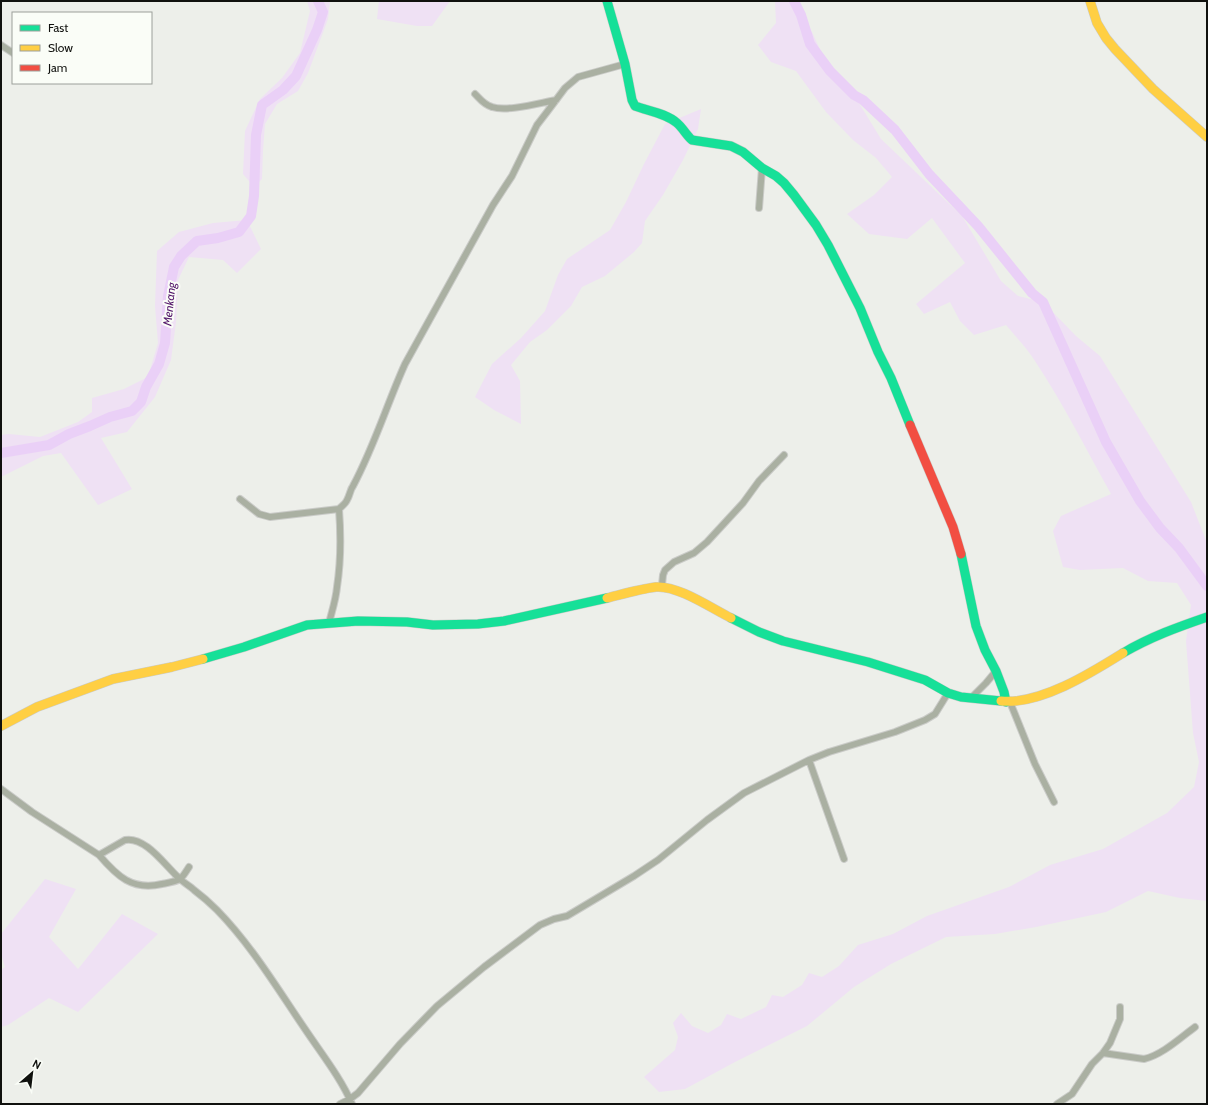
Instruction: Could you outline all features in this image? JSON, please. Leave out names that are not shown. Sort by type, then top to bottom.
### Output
[{"type":"street","points":[[607,1],[625,64],[632,100],[635,106],[668,117],[677,123],[692,140],[731,146],[743,152],[762,168],[776,176],[784,183],[816,226],[828,245],[860,308],[918,443],[958,542],[963,559],[976,626],[985,650],[996,671],[1008,702],[1054,802]]},
{"type":"street","points":[[1090,1],[1097,23],[1115,49],[1153,89],[1207,137]]},
{"type":"street","points":[[1,45],[12,52]]},
{"type":"street","points":[[240,499],[259,514],[270,517],[339,509],[348,500],[352,488],[376,437],[394,388],[405,364],[489,211],[512,176],[537,125],[565,88],[578,77],[625,64]]},
{"type":"street","points":[[475,94],[484,104],[492,107],[511,108],[556,100]]},
{"type":"street","points":[[759,208],[762,168]]},
{"type":"street","points":[[664,587],[662,585],[662,580],[665,570],[674,562],[694,553],[702,546],[743,503],[759,481],[784,455]]},
{"type":"street","points":[[329,623],[337,588],[341,555],[339,509]]},
{"type":"street","points":[[1,726],[37,707],[75,692],[113,680],[200,660],[244,647],[300,627],[329,623],[375,621],[454,625],[478,624],[504,621],[643,589],[664,587],[684,593],[752,629],[783,641],[868,662],[897,671],[924,680],[948,693],[962,697],[1008,702],[1019,701],[1042,695],[1072,683],[1085,677],[1137,645],[1170,630],[1207,616]]},
{"type":"street","points":[[962,697],[972,698],[996,671]]},
{"type":"street","points":[[340,1104],[351,1101],[400,1044],[437,1006],[484,967],[547,921],[567,916],[634,876],[658,860],[707,820],[744,793],[809,760],[829,752],[895,732],[925,720],[935,714],[948,693]]},
{"type":"street","points":[[809,760],[844,859]]},
{"type":"street","points":[[1,790],[99,855],[117,874],[136,885],[148,886],[180,879],[189,867]]},
{"type":"street","points":[[99,855],[125,840],[133,839],[156,855],[180,879],[199,893],[247,945],[272,978],[323,1055],[351,1101]]},
{"type":"street","points":[[1057,1104],[1072,1094],[1092,1064],[1110,1043],[1120,1019],[1120,1007]]},
{"type":"street","points":[[1103,1053],[1144,1059],[1150,1058],[1195,1027]]},
{"type":"shaded area","points":[[307,1],[330,1],[328,19],[308,73],[298,91],[277,104],[265,124],[262,179],[254,187],[243,174],[245,131],[260,99],[282,78],[300,53],[310,11]]},
{"type":"shaded area","points":[[379,1],[450,1],[432,26],[417,26],[377,19]]},
{"type":"shaded area","points":[[775,1],[800,1],[801,16],[812,32],[830,71],[854,95],[881,139],[962,216],[1001,281],[1018,296],[1043,302],[1076,336],[1100,356],[1191,502],[1207,543],[1207,901],[1180,898],[1148,891],[1106,912],[995,934],[946,937],[891,964],[854,987],[807,1026],[685,1089],[659,1092],[644,1077],[675,1050],[678,1037],[673,1023],[681,1013],[692,1026],[708,1033],[721,1025],[727,1014],[741,1019],[766,1007],[772,995],[783,997],[802,985],[809,973],[822,977],[839,966],[858,945],[893,934],[927,916],[1009,887],[1050,865],[1103,849],[1167,813],[1194,787],[1199,762],[1193,733],[1186,641],[1191,605],[1177,583],[1148,581],[1123,568],[1080,570],[1063,567],[1053,531],[1061,516],[1111,494],[1065,410],[1045,377],[1028,351],[1006,325],[974,335],[960,321],[950,302],[924,314],[916,304],[965,263],[932,218],[907,239],[869,234],[847,214],[874,195],[892,177],[876,158],[853,140],[826,112],[796,71],[771,62],[758,45],[776,23]]},
{"type":"shaded area","points":[[701,109],[698,129],[683,160],[663,195],[645,221],[642,243],[634,252],[605,276],[582,287],[571,306],[547,330],[530,342],[511,365],[520,381],[521,424],[494,410],[475,397],[492,364],[521,338],[545,311],[558,275],[567,259],[610,230],[626,202],[665,124]]},
{"type":"shaded area","points":[[247,220],[261,249],[237,273],[223,260],[189,257],[178,280],[176,322],[171,360],[155,397],[127,432],[101,438],[132,489],[98,505],[61,453],[43,456],[1,477],[1,435],[9,434],[40,437],[78,422],[92,412],[92,398],[124,389],[148,377],[158,343],[155,306],[157,251],[179,232],[213,223]]},
{"type":"shaded area","points":[[45,879],[76,889],[49,937],[78,969],[122,914],[158,934],[78,1012],[49,998],[8,1025],[1,1027],[1,970],[5,967],[1,954],[1,934]]},
{"type":"waterway","name":"Menkang","points":[[1,453],[49,445],[69,434],[110,417],[132,411],[141,402],[146,387],[159,364],[165,343],[168,296],[174,267],[181,256],[197,241],[218,238],[239,232],[251,216],[254,196],[256,135],[262,105],[283,90],[296,76],[317,30],[323,12],[318,1]]},
{"type":"waterway","points":[[794,1],[801,15],[810,44],[830,71],[854,95],[863,100],[895,130],[929,174],[978,226],[1032,293],[1043,302],[1106,442],[1140,501],[1160,528],[1179,548],[1207,586]]},
{"type":"traffic: fast","points":[[607,1],[625,64],[632,100],[635,106],[668,117],[679,125],[692,140],[731,146],[743,152],[762,168],[776,176],[784,183],[816,225],[828,245],[860,308],[910,425]]},
{"type":"traffic: fast","points":[[961,554],[976,626],[985,650],[996,671],[1006,702]]},
{"type":"traffic: fast","points":[[203,659],[244,647],[307,625],[358,621],[407,622],[433,625],[478,624],[504,621],[607,598]]},
{"type":"traffic: fast","points":[[1123,653],[1154,637],[1207,617]]},
{"type":"traffic: fast","points":[[731,618],[759,632],[783,641],[868,662],[925,680],[948,693],[961,697],[1001,701]]},
{"type":"traffic: slow","points":[[1090,1],[1097,23],[1115,49],[1153,89],[1207,137]]},
{"type":"traffic: slow","points":[[607,598],[644,589],[664,587],[684,593],[731,618]]},
{"type":"traffic: slow","points":[[1001,701],[1016,701],[1048,693],[1081,678],[1123,653]]},
{"type":"traffic: slow","points":[[1,726],[37,707],[113,679],[203,659]]},
{"type":"traffic: jam","points":[[910,425],[953,527],[961,554]]}]
